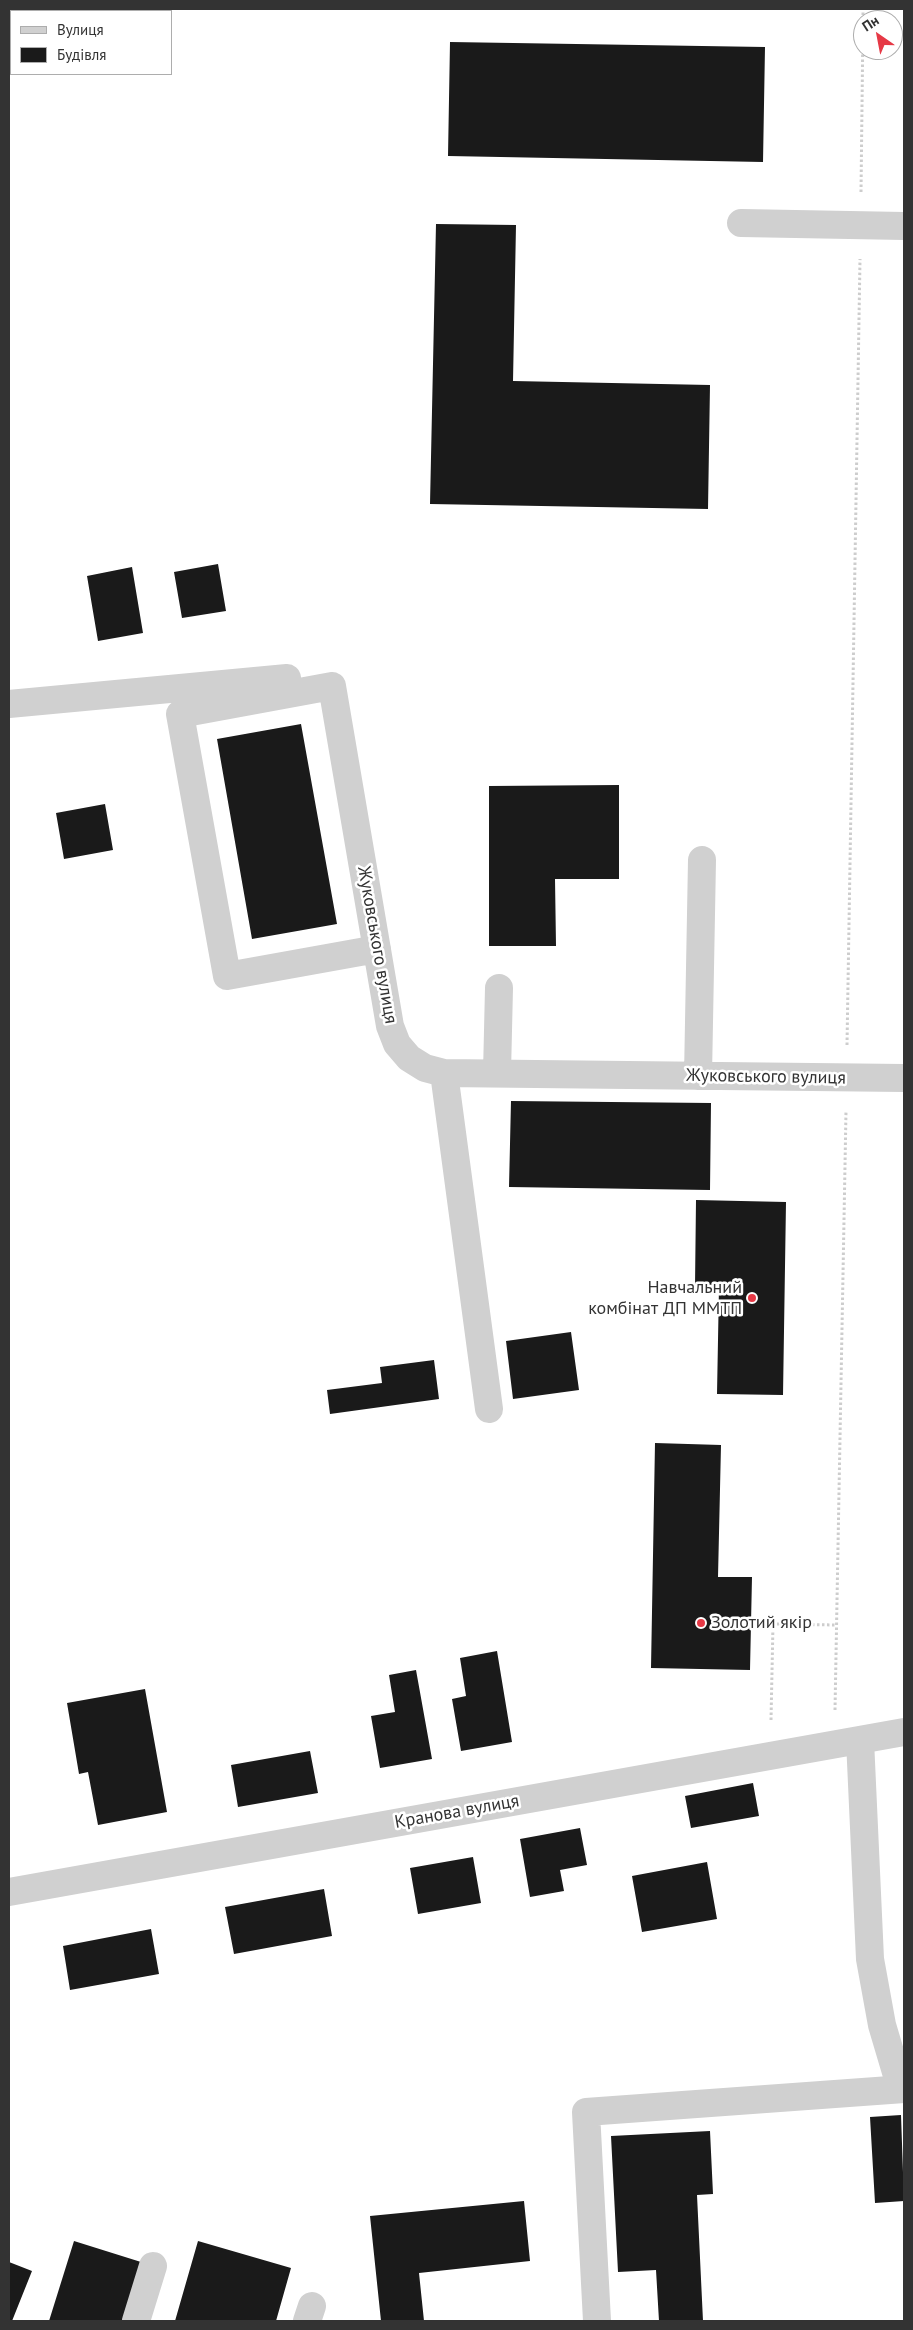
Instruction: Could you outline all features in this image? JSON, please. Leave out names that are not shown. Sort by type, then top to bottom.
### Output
[{"type":"street","points":[[741,223],[904,226]]},
{"type":"street","points":[[9,704],[302,676],[332,686]]},
{"type":"street","points":[[332,686],[180,714],[227,976],[376,949]]},
{"type":"street","name":"Жуковського вулиця","points":[[332,686],[390,1026],[397,1044],[409,1058],[425,1068],[444,1073],[904,1078]]},
{"type":"street","points":[[698,1076],[702,860]]},
{"type":"street","points":[[497,1073],[499,988]]},
{"type":"street","points":[[444,1073],[489,1408]]},
{"type":"street","name":"Кранова вулиця","points":[[9,1892],[904,1732]]},
{"type":"street","points":[[596,2321],[586,2112],[903,2089],[882,2025],[870,1959],[847,1742]]},
{"type":"street","points":[[136,2321],[153,2266]]},
{"type":"path","points":[[847,1742],[836,1625],[862,60]]},
{"type":"path","points":[[770,1756],[773,1624],[836,1625]]},
{"type":"building","points":[[450,42],[765,47],[763,162],[448,156]]},
{"type":"building","points":[[436,224],[516,225],[513,381],[710,385],[708,509],[430,504]]},
{"type":"building","points":[[218,564],[226,611],[182,618],[174,572]]},
{"type":"building","points":[[132,567],[143,633],[98,641],[87,576]]},
{"type":"building","points":[[301,724],[337,924],[252,939],[217,739]]},
{"type":"building","points":[[619,785],[619,879],[555,879],[556,946],[489,946],[489,786]]},
{"type":"building","points":[[105,804],[113,850],[64,859],[56,813]]},
{"type":"building","points":[[511,1101],[711,1103],[710,1190],[509,1187]]},
{"type":"building","points":[[696,1200],[786,1202],[783,1395],[717,1394],[719,1286],[695,1286]]},
{"type":"building","points":[[571,1332],[579,1390],[513,1399],[506,1341]]},
{"type":"building","points":[[434,1360],[439,1399],[330,1414],[327,1390],[382,1383],[380,1367]]},
{"type":"building","points":[[655,1443],[721,1445],[718,1577],[752,1577],[750,1670],[651,1668]]},
{"type":"building","points":[[497,1651],[512,1742],[461,1751],[452,1699],[466,1696],[460,1658]]},
{"type":"building","points":[[416,1670],[432,1759],[380,1768],[371,1716],[395,1712],[389,1675]]},
{"type":"building","points":[[145,1689],[167,1812],[98,1825],[88,1772],[79,1774],[67,1703]]},
{"type":"building","points":[[310,1751],[318,1793],[238,1807],[231,1765]]},
{"type":"building","points":[[753,1783],[759,1816],[691,1828],[685,1796]]},
{"type":"building","points":[[580,1828],[587,1865],[560,1870],[564,1891],[530,1897],[520,1839]]},
{"type":"building","points":[[473,1857],[481,1903],[418,1914],[410,1868]]},
{"type":"building","points":[[707,1862],[717,1919],[642,1932],[632,1876]]},
{"type":"building","points":[[324,1889],[332,1936],[234,1954],[225,1907]]},
{"type":"building","points":[[151,1929],[159,1974],[70,1990],[63,1946]]},
{"type":"building","points":[[901,2115],[904,2201],[875,2203],[870,2117]]},
{"type":"building","points":[[710,2131],[713,2194],[697,2195],[703,2321],[659,2321],[656,2270],[618,2272],[611,2136]]},
{"type":"building","points":[[524,2201],[530,2261],[419,2273],[424,2321],[381,2321],[370,2216]]},
{"type":"building","points":[[74,2241],[141,2262],[122,2321],[49,2321]]},
{"type":"building","points":[[198,2241],[291,2268],[276,2321],[175,2321]]},
{"type":"building","points":[[9,2262],[32,2271],[12,2321],[9,2321]]},
{"type":"place","name":"Навчальний комбінат ДП ММТП","points":[[752,1298]]},
{"type":"place","name":"Золотий якір","points":[[701,1623]]}]
